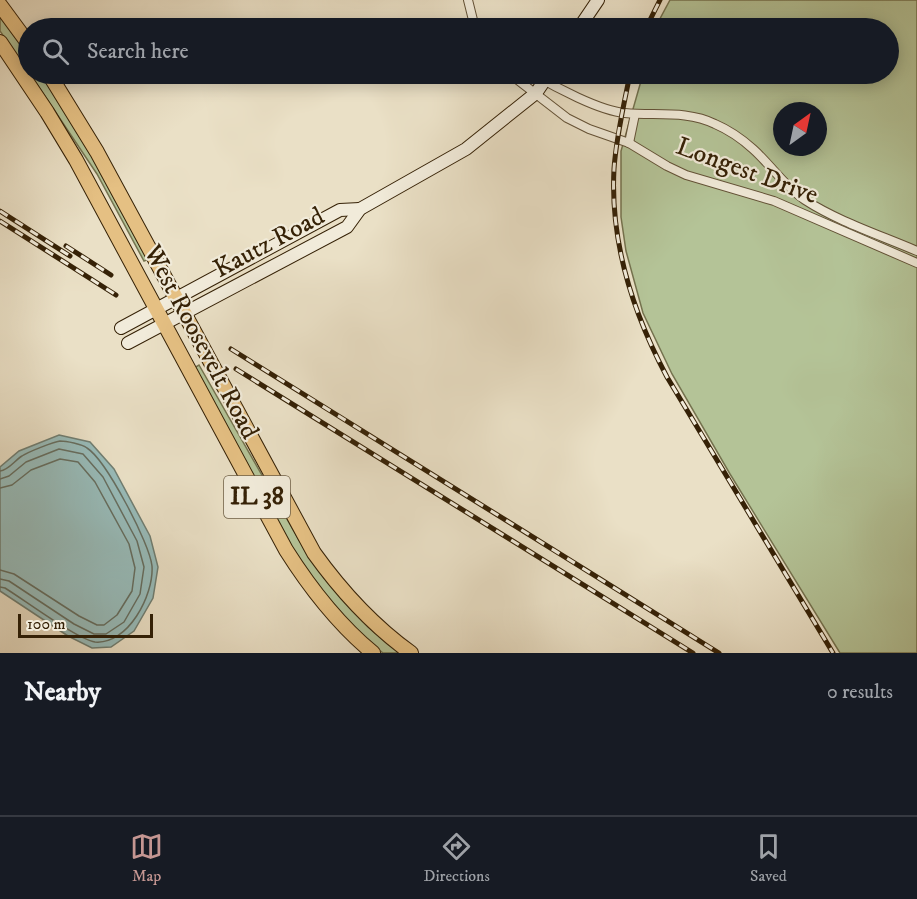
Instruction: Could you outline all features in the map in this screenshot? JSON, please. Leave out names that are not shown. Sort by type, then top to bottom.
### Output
[{"type":"main road","points":[[0,5],[18,29]]},
{"type":"main road","name":"West Roosevelt Road","points":[[0,42],[18,68]]},
{"type":"main road","name":"West Roosevelt Road","points":[[29,84],[72,153],[297,567],[333,614],[374,653]]},
{"type":"main road","name":"IL 38","points":[[55,84],[97,152],[176,298]]},
{"type":"main road","name":"West Roosevelt Road","points":[[176,298],[314,553],[358,608],[411,653]]},
{"type":"street","points":[[468,0],[473,18]]},
{"type":"street","points":[[586,18],[598,0]]},
{"type":"street","name":"Longest Drive","points":[[524,84],[567,118],[589,129],[629,143],[686,175],[774,201],[917,263]]},
{"type":"street","name":"Kautz Road","points":[[128,343],[347,227],[360,209],[466,149],[536,93],[542,84]]},
{"type":"street","name":"Longest Drive","points":[[557,84],[573,95],[622,113],[683,115],[713,122],[754,149],[790,188],[805,200],[826,212],[917,251]]},
{"type":"street","points":[[629,143],[635,114]]},
{"type":"street","name":"Kautz Road","points":[[121,328],[340,210],[360,209]]},
{"type":"green space","points":[[670,0],[917,0],[917,653],[840,653],[730,474],[672,374],[643,313],[626,251],[621,217],[621,151],[640,84],[899,84],[899,18],[660,18]]},
{"type":"green space","points":[[0,15],[18,40],[18,57],[0,31]]},
{"type":"green space","points":[[37,84],[48,84],[149,259],[144,261],[97,174]]},
{"type":"green space","points":[[199,365],[299,540],[324,578],[368,627],[400,653],[383,653],[353,626],[318,586],[290,545],[194,368]]},
{"type":"water","points":[[59,435],[90,442],[114,469],[150,536],[158,567],[153,598],[134,631],[111,647],[92,648],[68,636],[0,591],[0,467],[19,451]]},
{"type":"railway","points":[[651,18],[660,0]]},
{"type":"railway","points":[[628,84],[616,145],[614,196],[620,250],[634,302],[667,377],[833,653]]},
{"type":"railway","points":[[0,211],[70,256]]},
{"type":"railway","points":[[0,221],[116,295]]},
{"type":"railway","points":[[66,246],[111,275]]},
{"type":"railway","points":[[231,349],[719,653]]},
{"type":"railway","points":[[236,369],[693,653]]}]
